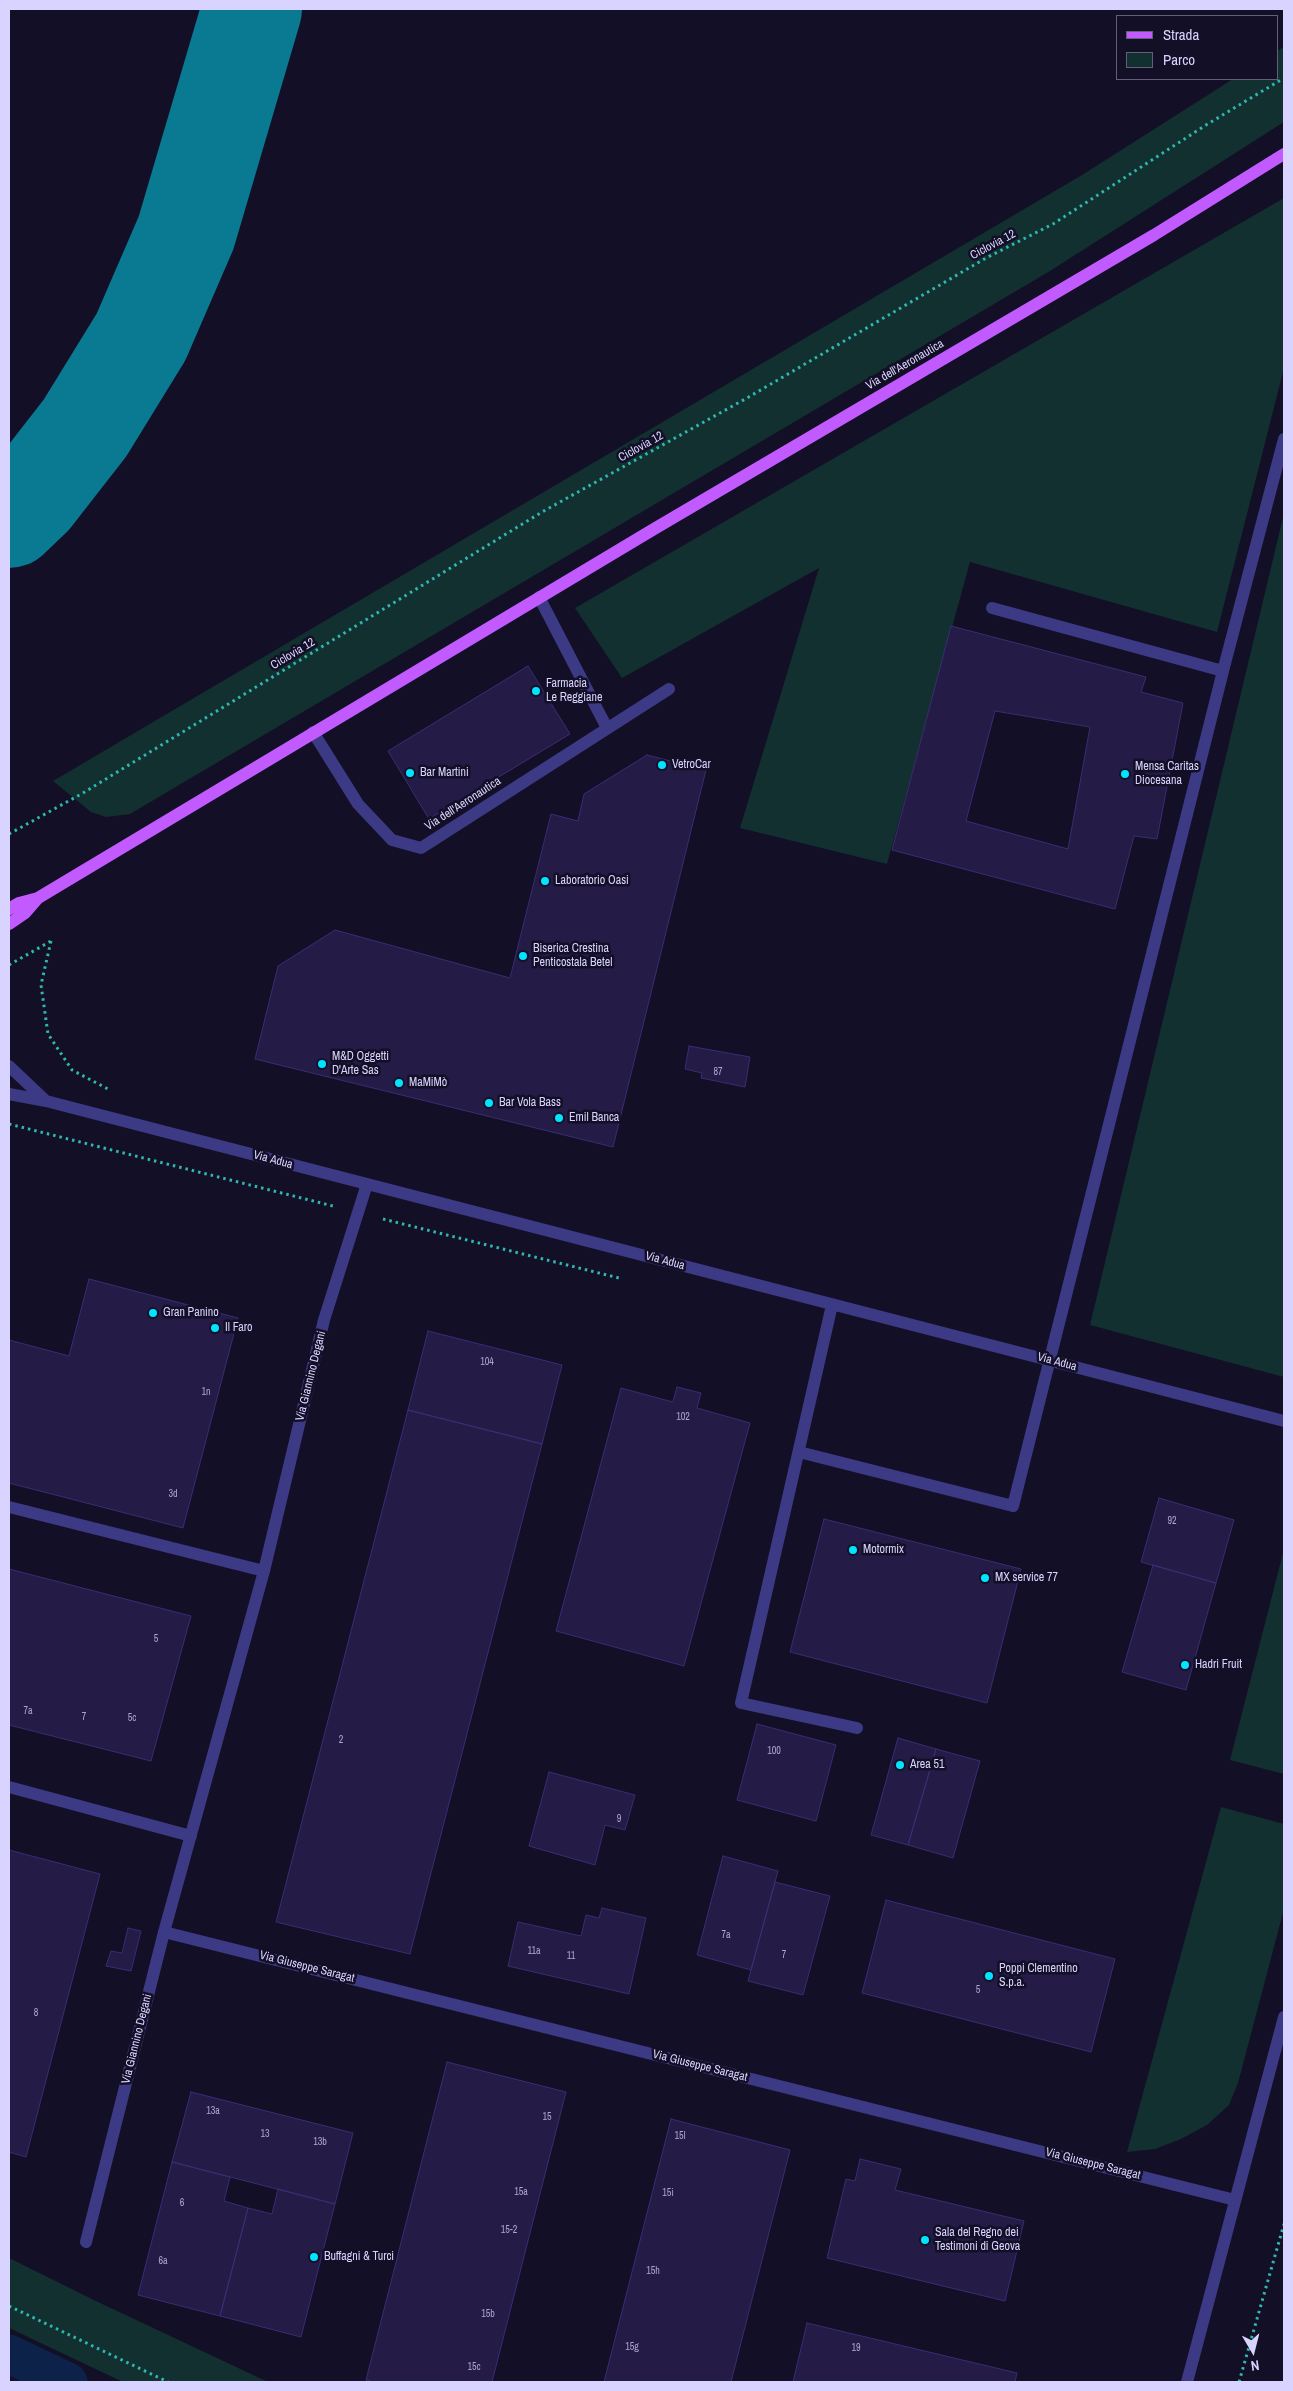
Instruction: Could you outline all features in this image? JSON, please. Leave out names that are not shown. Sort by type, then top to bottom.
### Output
[{"type":"main road","name":"Via dell'Aeronautica","points":[[9,909],[19,903],[38,898],[539,597],[1145,240],[1284,154]]},
{"type":"main road","name":"Via dell'Aeronautica","points":[[9,924],[25,913],[38,898]]},
{"type":"street","points":[[799,1452],[1013,1506],[1223,671],[1284,438]]},
{"type":"street","points":[[539,597],[607,728]]},
{"type":"street","points":[[992,608],[1223,671]]},
{"type":"street","name":"Via dell'Aeronautica","points":[[313,732],[358,804],[392,840],[421,848],[669,689]]},
{"type":"street","name":"Via Adua","points":[[9,1066],[46,1101]]},
{"type":"street","name":"Via Adua","points":[[9,1094],[46,1101],[1284,1422]]},
{"type":"street","name":"Via Giannino Degani","points":[[86,2242],[164,1932],[264,1570],[324,1320],[367,1184]]},
{"type":"street","points":[[832,1304],[741,1703],[857,1728]]},
{"type":"street","points":[[9,1507],[264,1570]]},
{"type":"street","points":[[9,1788],[190,1836]]},
{"type":"street","name":"Via Giuseppe Saragat","points":[[164,1932],[1235,2200]]},
{"type":"street","points":[[1186,2382],[1284,2017]]},
{"type":"path","name":"Ciclovia 12","points":[[9,834],[83,793],[542,512],[747,398],[986,258],[1053,224],[1206,125],[1284,78]]},
{"type":"path","points":[[9,965],[51,941],[41,985],[48,1034],[72,1070],[114,1092]]},
{"type":"path","points":[[1239,2382],[1284,2224]]},
{"type":"path","points":[[9,2306],[168,2382]]},
{"type":"green space","points":[[1284,47],[1284,122],[1050,271],[130,814],[106,817],[91,812],[53,781],[1082,175],[1231,80],[1278,80],[1278,50]]},
{"type":"green space","points":[[1284,198],[1284,368],[1217,632],[970,562],[887,864],[740,828],[819,568],[622,678],[575,608]]},
{"type":"green space","points":[[1284,513],[1284,1377],[1090,1325]]},
{"type":"green space","points":[[1284,1549],[1284,1774],[1230,1760]]},
{"type":"green space","points":[[1221,1807],[1284,1824],[1284,1909],[1238,2083],[1229,2105],[1207,2125],[1181,2139],[1155,2149],[1127,2152]]},
{"type":"green space","points":[[9,2258],[268,2382],[123,2382],[9,2328]]},
{"type":"building","name":"Mensa Caritas Diocesana","points":[[951,626],[1146,677],[1141,692],[1183,703],[1157,839],[1134,836],[1115,909],[892,850]],"holes":[[[995,711],[1090,727],[1068,849],[966,821]]]},
{"type":"building","points":[[528,666],[570,734],[429,819],[388,751]]},
{"type":"building","points":[[647,755],[706,770],[613,1147],[255,1059],[278,966],[335,930],[510,978],[551,814],[578,821],[584,794]]},
{"type":"building","points":[[689,1046],[750,1057],[745,1087],[701,1078],[702,1073],[685,1069]]},
{"type":"building","points":[[89,1279],[238,1318],[183,1528],[9,1483],[9,1340],[69,1356]]},
{"type":"building","points":[[428,1331],[562,1365],[542,1444],[408,1410]]},
{"type":"building","points":[[677,1387],[701,1393],[697,1408],[750,1423],[684,1666],[556,1631],[621,1388],[673,1402]]},
{"type":"building","points":[[408,1410],[542,1444],[410,1954],[276,1922]]},
{"type":"building","points":[[1159,1498],[1234,1520],[1216,1583],[1141,1562]]},
{"type":"building","points":[[824,1519],[1021,1569],[987,1703],[790,1652]]},
{"type":"building","points":[[1153,1565],[1216,1583],[1186,1690],[1122,1672]]},
{"type":"building","points":[[9,1569],[191,1616],[151,1761],[9,1725]]},
{"type":"building","points":[[757,1724],[836,1745],[816,1821],[737,1800]]},
{"type":"building","points":[[898,1738],[936,1749],[908,1845],[871,1835]]},
{"type":"building","points":[[936,1749],[980,1761],[953,1858],[908,1845]]},
{"type":"building","points":[[549,1772],[635,1795],[625,1830],[605,1825],[595,1865],[529,1846]]},
{"type":"building","points":[[9,1850],[100,1874],[26,2157],[9,2152]]},
{"type":"building","points":[[723,1856],[778,1871],[751,1970],[697,1955]]},
{"type":"building","points":[[775,1882],[830,1896],[803,1995],[748,1981]]},
{"type":"building","name":"Poppi Clementino S.p.a.","points":[[886,1900],[1115,1959],[1091,2052],[862,1993]]},
{"type":"building","points":[[602,1908],[646,1918],[629,1994],[508,1966],[518,1922],[581,1936],[586,1915],[599,1918]]},
{"type":"building","points":[[128,1928],[141,1931],[131,1971],[106,1966],[111,1951],[122,1953]]},
{"type":"building","points":[[447,2062],[566,2092],[492,2382],[373,2382],[366,2380]]},
{"type":"building","points":[[191,2092],[353,2133],[335,2204],[172,2162]]},
{"type":"building","points":[[671,2119],[790,2150],[731,2382],[604,2382]]},
{"type":"building","name":"Sala del Regno dei Testimoni di Geova","points":[[860,2159],[901,2169],[895,2190],[1024,2221],[1005,2301],[827,2258],[846,2179],[855,2181]]},
{"type":"building","points":[[172,2162],[230,2177],[224,2201],[248,2208],[220,2316],[138,2295]]},
{"type":"building","points":[[278,2189],[335,2204],[301,2337],[220,2316],[248,2208],[272,2214]]},
{"type":"building","points":[[807,2323],[1017,2373],[1015,2382],[793,2382]]},
{"type":"waterway","points":[[9,2354],[68,2382]]},
{"type":"taxiway","points":[[9,518],[32,496],[85,428],[141,337],[186,233],[252,9]]},
{"type":"place","name":"Farmacia Le Reggiane","points":[[536,691]]},
{"type":"place","name":"VetroCar","points":[[662,765]]},
{"type":"place","name":"Bar Martini","points":[[410,773]]},
{"type":"place","name":"Mensa Caritas Diocesana","points":[[1125,774]]},
{"type":"place","name":"Laboratorio Oasi","points":[[545,881]]},
{"type":"place","name":"Biserica Crestina Penticostala Betel","points":[[523,956]]},
{"type":"place","name":"M&D Oggetti D'Arte Sas","points":[[322,1064]]},
{"type":"place","name":"MaMiMò","points":[[399,1083]]},
{"type":"place","name":"Bar Vola Bass","points":[[489,1103]]},
{"type":"place","name":"Emil Banca","points":[[559,1118]]},
{"type":"place","name":"Gran Panino","points":[[153,1313]]},
{"type":"place","name":"Il Faro","points":[[215,1328]]},
{"type":"place","name":"Motormix","points":[[853,1550]]},
{"type":"place","name":"MX service 77","points":[[985,1578]]},
{"type":"place","name":"Hadri Fruit","points":[[1185,1665]]},
{"type":"place","name":"Area 51","points":[[900,1765]]},
{"type":"place","name":"Poppi Clementino S.p.a.","points":[[989,1976]]},
{"type":"place","name":"Sala del Regno dei Testimoni di Geova","points":[[925,2240]]},
{"type":"place","name":"Buffagni & Turci","points":[[314,2257]]}]
